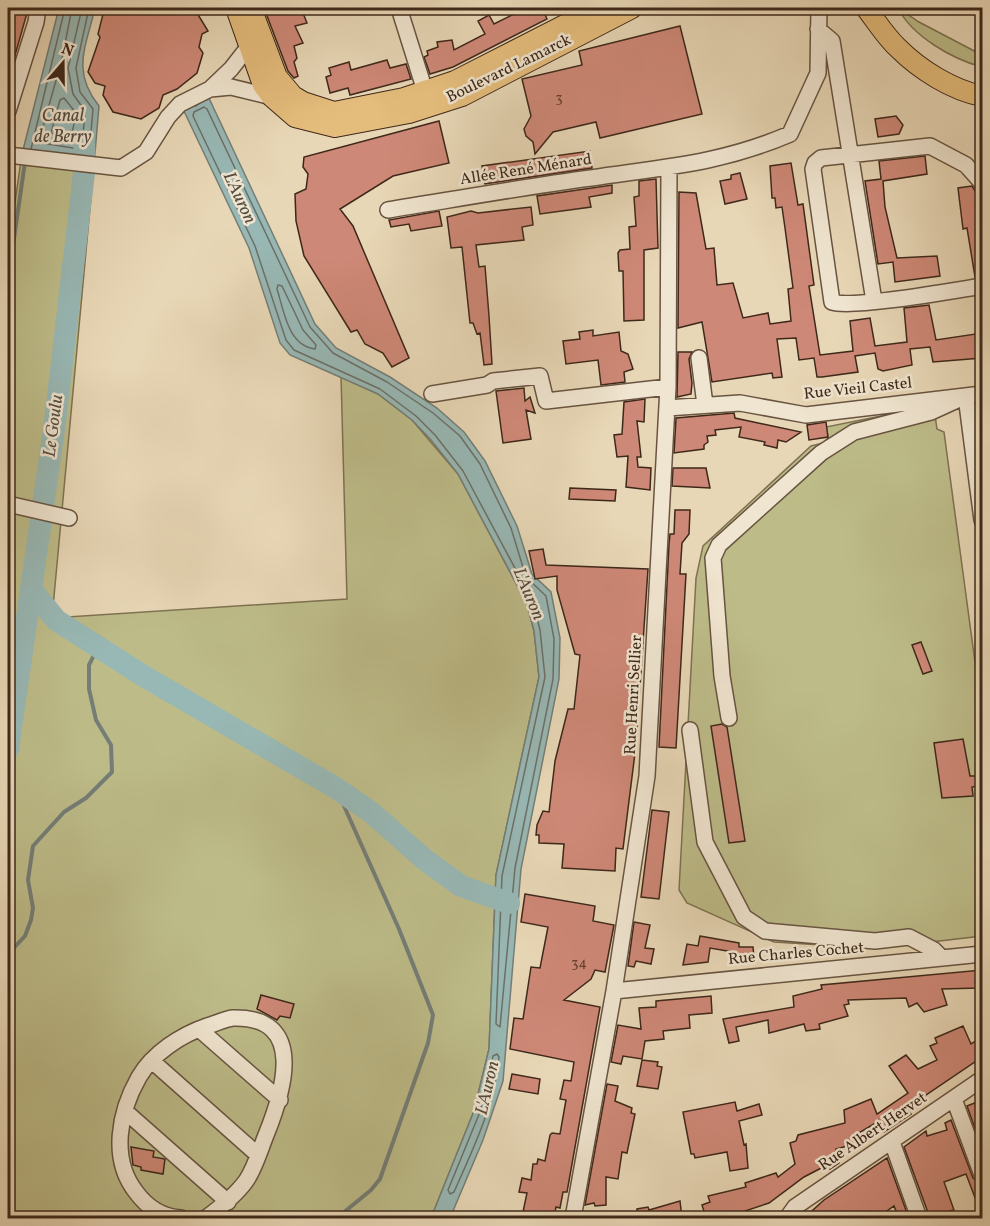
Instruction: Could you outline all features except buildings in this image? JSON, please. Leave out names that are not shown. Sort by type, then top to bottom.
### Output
[{"type":"main road","name":"Boulevard Lamarck","points":[[236,8],[263,85],[272,97],[296,117],[335,127],[409,113],[462,96],[632,8]]},
{"type":"main road","name":"Boulevard Lamarck","points":[[251,8],[277,77],[293,96],[303,102],[334,112],[425,91],[456,81],[598,8]]},
{"type":"main road","points":[[866,8],[897,48],[932,74],[965,92],[982,96]]},
{"type":"street","points":[[8,111],[36,22],[38,8]]},
{"type":"street","points":[[399,8],[425,91]]},
{"type":"street","name":"Allée René Ménard","points":[[388,210],[722,158],[754,149],[790,134],[818,73],[819,8]]},
{"type":"street","points":[[818,29],[832,41],[874,301]]},
{"type":"street","points":[[13,155],[104,168],[122,168],[146,152],[168,117],[180,104],[207,90],[231,69],[249,46]]},
{"type":"street","points":[[207,90],[231,87],[272,97]]},
{"type":"street","points":[[982,183],[966,165],[930,146],[852,157],[821,158],[815,163],[813,169],[832,302],[839,304],[874,301],[982,286]]},
{"type":"street","name":"Rue Henri Sellier","points":[[573,1218],[614,992],[647,776],[668,387],[669,168]]},
{"type":"street","points":[[699,358],[705,405]]},
{"type":"street","points":[[432,394],[487,385],[493,381],[540,376],[546,401],[668,387]]},
{"type":"street","name":"Rue Vieil Castel","points":[[667,408],[740,403],[806,415],[982,393]]},
{"type":"street","points":[[729,718],[722,676],[713,558],[719,545],[821,453],[854,432],[931,412],[966,396],[982,520]]},
{"type":"street","points":[[8,504],[69,518]]},
{"type":"street","points":[[690,730],[705,842],[744,916],[765,931],[874,941],[909,937],[941,957]]},
{"type":"street","name":"Rue Charles Cochet","points":[[614,992],[982,954]]},
{"type":"street","points":[[181,1218],[168,1218],[145,1204],[126,1180],[117,1146],[125,1111],[139,1077],[152,1061],[179,1038],[231,1018],[257,1020],[276,1033],[286,1058],[280,1100],[247,1180],[228,1202],[206,1218]]},
{"type":"street","points":[[199,1029],[280,1100]]},
{"type":"street","points":[[152,1061],[258,1155]]},
{"type":"street","name":"Rue Albert Hervet","points":[[787,1218],[795,1207],[982,1079]]},
{"type":"street","points":[[954,1099],[982,1175]]},
{"type":"street","points":[[125,1111],[228,1202]]},
{"type":"street","points":[[892,1142],[919,1218]]},
{"type":"shaded area","points":[[898,8],[919,22],[982,55],[982,67],[958,58],[934,45],[913,28]]},
{"type":"shaded area","points":[[22,154],[94,165],[52,618],[347,599],[341,376],[378,394],[412,420],[458,474],[527,604],[534,631],[539,677],[496,875],[489,1049],[474,1111],[431,1218],[8,1218],[8,250]]},
{"type":"shaded area","points":[[925,407],[935,415],[937,429],[944,432],[982,714],[982,936],[931,942],[923,950],[907,945],[870,948],[774,942],[687,903],[679,890],[696,578],[703,546],[811,446],[823,443],[828,438],[826,427]]},
{"type":"water","name":"Canal de Berry","points":[[59,8],[95,8],[83,58],[85,81],[99,106],[94,165],[22,154]]},
{"type":"water","name":"L'Auron","points":[[208,96],[315,324],[336,348],[390,377],[437,408],[464,432],[485,461],[517,526],[532,574],[551,592],[560,638],[559,679],[521,869],[503,1081],[483,1140],[450,1218],[431,1218],[474,1111],[489,1049],[496,875],[539,677],[534,631],[527,604],[458,474],[431,440],[412,420],[378,394],[290,355],[280,343],[249,248],[182,107],[196,106]]},
{"type":"waterway","name":"Le Goulu","points":[[8,749],[55,422],[85,164],[84,141]]},
{"type":"waterway","points":[[8,280],[25,162]]},
{"type":"waterway","points":[[31,589],[56,620],[142,675],[336,788],[372,813],[424,859],[461,886],[509,903]]},
{"type":"waterway","points":[[8,954],[25,936],[31,920],[33,908],[28,880],[33,846],[64,812],[86,798],[112,772],[111,745],[96,720],[89,689],[89,665],[98,647]]},
{"type":"waterway","points":[[336,788],[399,929],[433,1015],[428,1043],[380,1179],[371,1190],[337,1218]]}]
